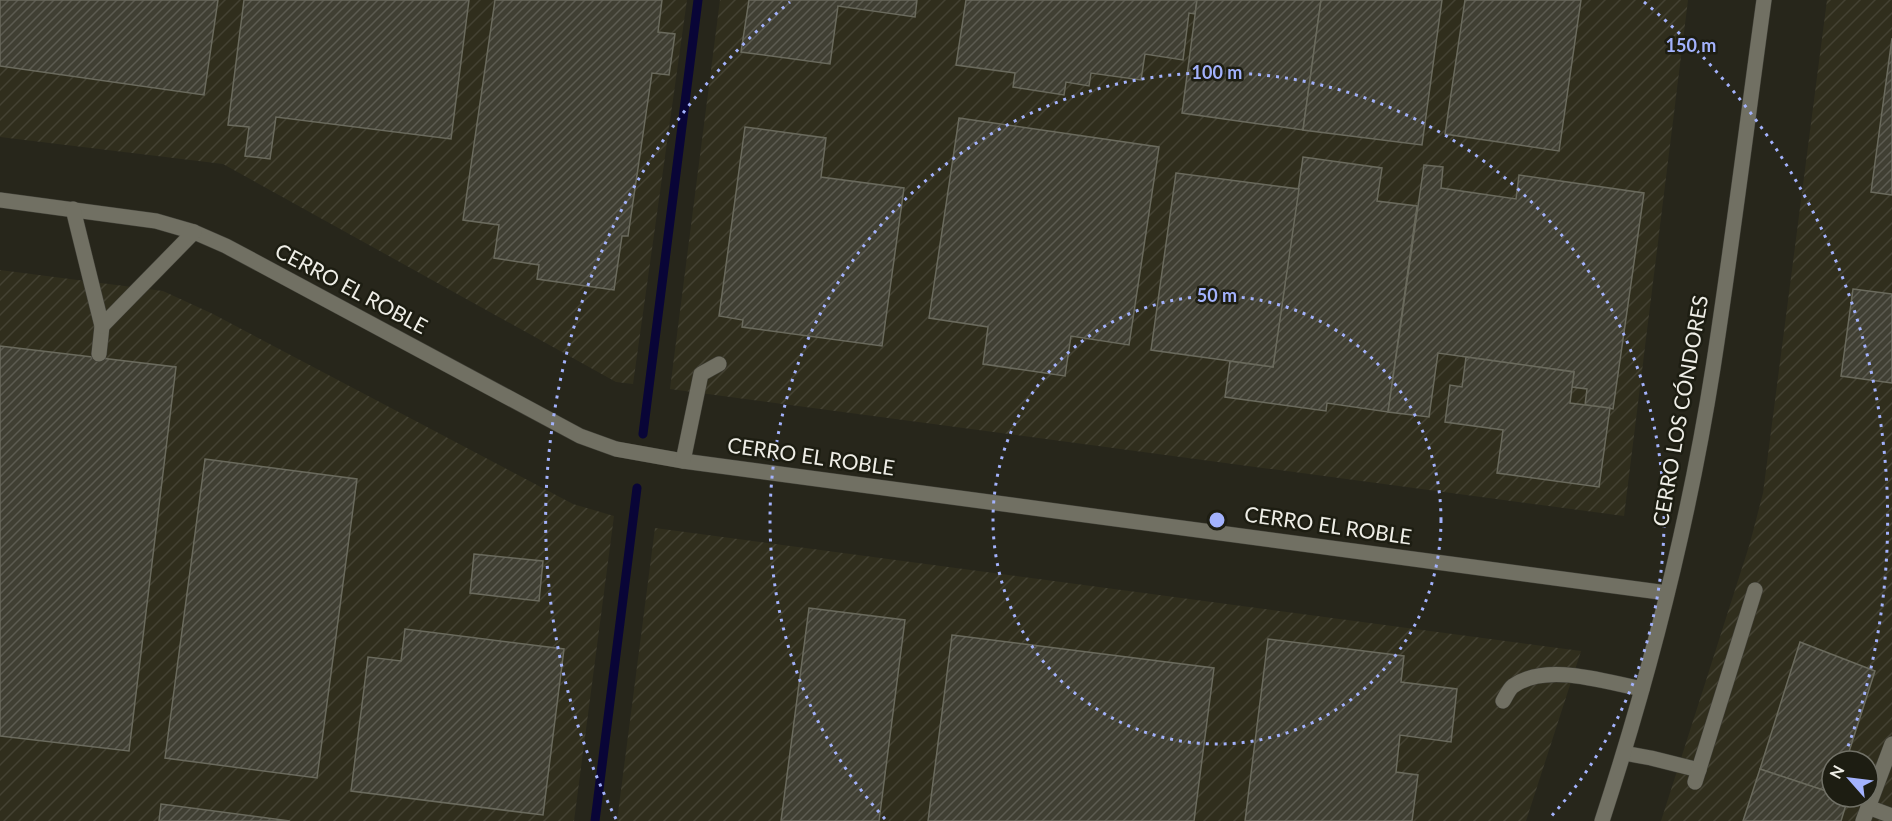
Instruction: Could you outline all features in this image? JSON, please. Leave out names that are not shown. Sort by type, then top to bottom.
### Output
[{"type":"street","name":"CERRO LOS CÓNDORES","points":[[1602,821],[1642,689],[1691,486],[1713,368],[1764,0]]},
{"type":"street","name":"CERRO EL ROBLE","points":[[0,200],[156,221],[194,232],[226,246],[580,436],[616,449],[683,461],[1667,593]]},
{"type":"street","points":[[73,209],[102,326],[99,354]]},
{"type":"street","points":[[102,326],[194,232]]},
{"type":"street","points":[[683,461],[702,374],[719,364]]},
{"type":"street","points":[[1624,753],[1651,758],[1697,776],[1755,590]]},
{"type":"street","points":[[1503,701],[1512,686],[1533,677],[1569,674],[1642,689]]},
{"type":"street","points":[[1892,744],[1865,814],[1892,816]]},
{"type":"shaded area","points":[[0,0],[687,0],[633,384],[616,382],[223,164],[0,137]]},
{"type":"shaded area","points":[[720,0],[1688,0],[1624,516],[670,389]]},
{"type":"shaded area","points":[[1827,0],[1892,0],[1892,821],[1661,821],[1750,543],[1763,493]]},
{"type":"shaded area","points":[[0,270],[163,291],[213,314],[573,504],[614,516],[574,821],[0,821]]},
{"type":"shaded area","points":[[655,528],[1581,651],[1526,821],[617,821]]},
{"type":"building","points":[[0,0],[218,0],[204,95],[0,66]]},
{"type":"building","points":[[244,0],[469,0],[451,139],[276,117],[270,159],[245,156],[249,127],[228,125]]},
{"type":"building","points":[[495,0],[662,0],[658,32],[675,34],[669,75],[652,73],[628,236],[622,236],[614,290],[537,279],[539,265],[494,258],[499,225],[463,220]]},
{"type":"building","points":[[749,0],[917,0],[915,17],[838,6],[830,64],[741,52]]},
{"type":"building","points":[[966,0],[1197,0],[1195,14],[1189,13],[1183,60],[1145,54],[1141,80],[1091,73],[1089,86],[1066,82],[1064,95],[1013,87],[1015,73],[956,65]]},
{"type":"building","points":[[1197,0],[1321,0],[1303,130],[1182,113]]},
{"type":"building","points":[[1321,0],[1442,0],[1422,145],[1303,130]]},
{"type":"building","points":[[1465,0],[1581,0],[1559,151],[1445,134]]},
{"type":"building","points":[[1892,38],[1892,195],[1871,192]]},
{"type":"building","points":[[959,118],[1159,147],[1129,345],[1071,336],[1065,376],[983,364],[988,327],[929,318]]},
{"type":"building","points":[[745,127],[826,138],[821,177],[904,188],[882,346],[742,327],[743,320],[719,316]]},
{"type":"building","points":[[1303,157],[1382,168],[1377,201],[1417,206],[1388,412],[1327,403],[1326,411],[1225,397],[1230,361],[1273,367]]},
{"type":"building","points":[[1424,165],[1443,167],[1441,188],[1516,199],[1519,175],[1644,193],[1613,409],[1585,405],[1587,389],[1572,387],[1574,372],[1438,353],[1429,417],[1388,412]]},
{"type":"building","points":[[1176,173],[1299,189],[1273,367],[1151,350]]},
{"type":"building","points":[[1853,289],[1892,294],[1892,383],[1841,376]]},
{"type":"building","points":[[0,346],[176,367],[129,751],[0,736]]},
{"type":"building","points":[[1466,357],[1574,372],[1570,403],[1610,408],[1599,487],[1497,473],[1503,430],[1445,422],[1450,385],[1462,387]]},
{"type":"building","points":[[205,459],[357,479],[317,778],[165,758]]},
{"type":"building","points":[[474,554],[543,561],[539,601],[470,593]]},
{"type":"building","points":[[809,608],[905,620],[879,821],[781,821]]},
{"type":"building","points":[[405,629],[564,649],[543,815],[351,791],[368,657],[401,661]]},
{"type":"building","points":[[952,635],[1214,668],[1194,821],[928,821]]},
{"type":"building","points":[[1268,639],[1404,656],[1401,682],[1457,689],[1451,742],[1400,735],[1396,772],[1418,775],[1412,821],[1245,821]]},
{"type":"building","points":[[1800,642],[1875,671],[1850,749],[1820,749],[1820,789],[1760,769]]},
{"type":"building","points":[[1760,769],[1820,789],[1820,809],[1845,809],[1841,821],[1743,821]]},
{"type":"building","points":[[161,804],[290,821],[159,821]]},
{"type":"waterway","points":[[643,434],[698,0]]},
{"type":"waterway","points":[[595,821],[637,488]]}]
